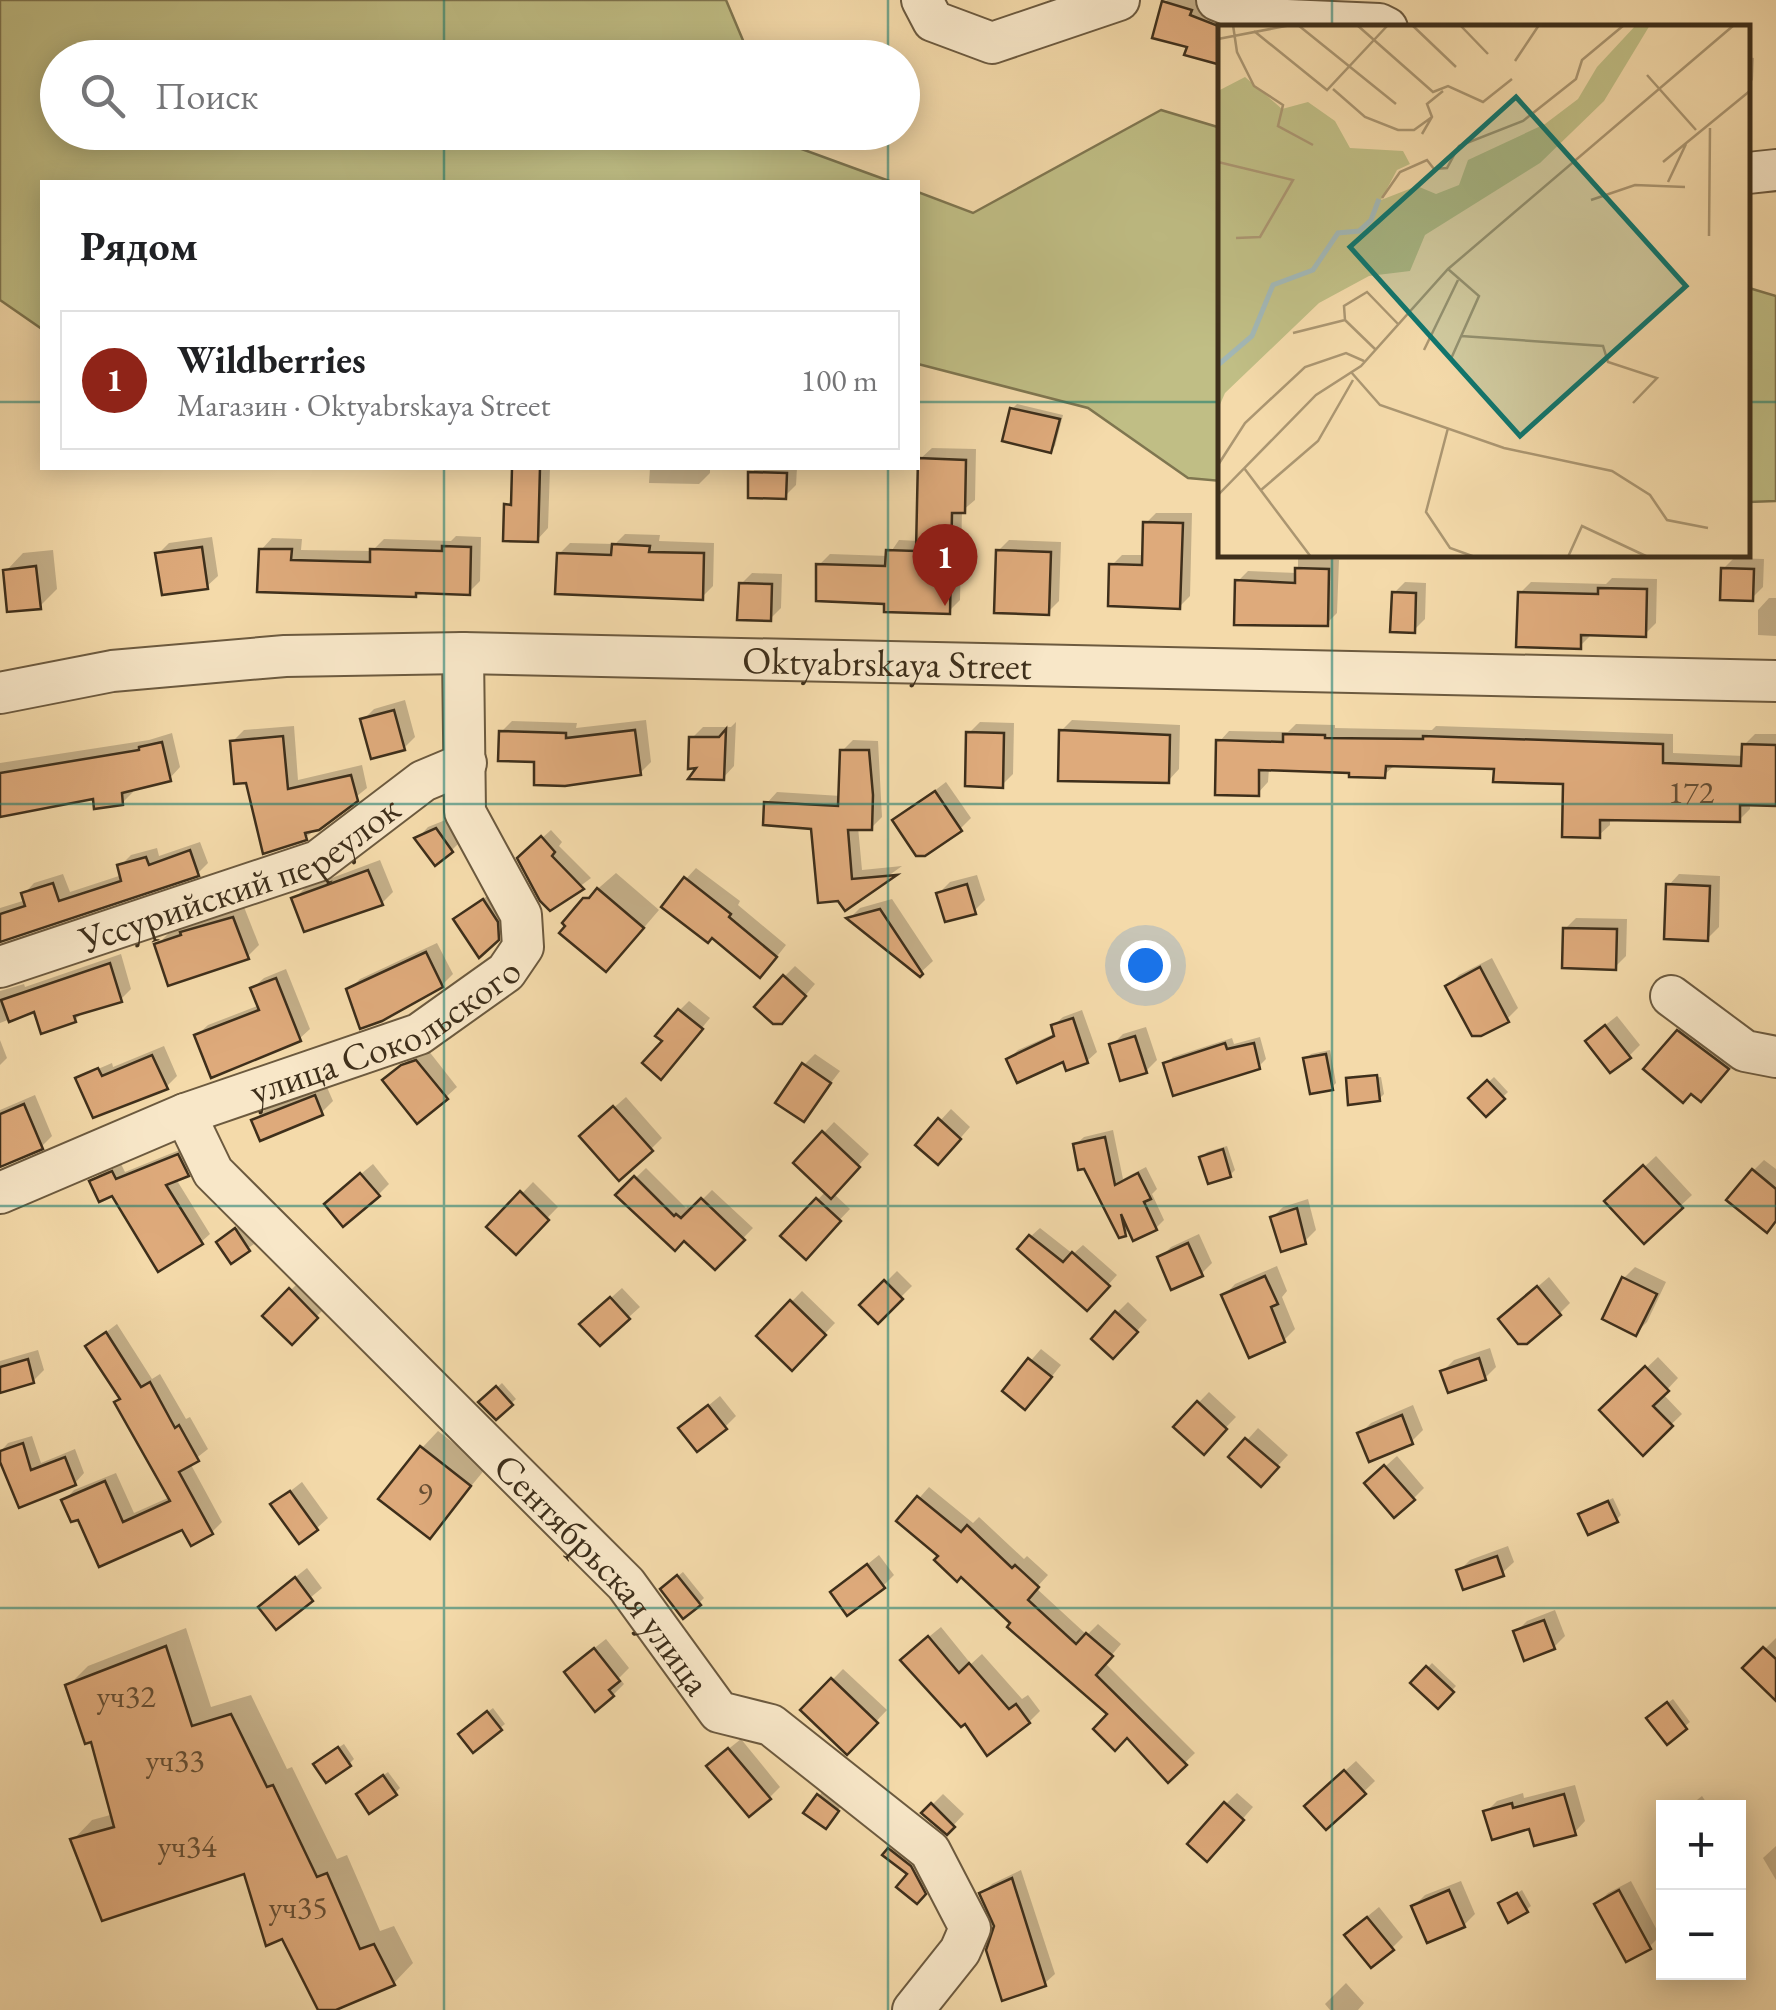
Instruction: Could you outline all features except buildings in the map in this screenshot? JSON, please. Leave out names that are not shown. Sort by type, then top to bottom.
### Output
[{"type":"street","points":[[922,0],[933,21],[992,43],[1119,0]]},
{"type":"street","points":[[1217,0],[1264,19],[1346,25]]},
{"type":"street","points":[[1751,173],[1776,170]]},
{"type":"street","name":"Oktyabrskaya Street","points":[[0,693],[131,669],[285,656],[463,653],[1776,680]]},
{"type":"street","name":"улица Сокольского","points":[[0,1194],[185,1114],[419,1034],[506,972],[524,948],[521,915],[464,812],[463,653]]},
{"type":"street","name":"Уссурийский переулок","points":[[0,967],[318,861],[423,781],[466,763]]},
{"type":"street","points":[[1670,996],[1744,1051],[1776,1057]]},
{"type":"street","name":"Сентябрьская улица","points":[[185,1114],[213,1172],[626,1584],[719,1712],[771,1725],[930,1851],[970,1928],[960,1951],[913,2010]]},
{"type":"shaded area","points":[[0,0],[726,0],[743,40],[40,40],[40,150],[804,150],[887,180],[40,180],[40,328],[0,300]]},
{"type":"shaded area","points":[[1161,110],[1218,127],[1218,481],[1188,478],[1088,408],[920,365],[920,193],[973,213]]},
{"type":"shaded area","points":[[1751,289],[1776,296],[1776,501],[1751,502]]},
{"type":"place","name":"Wildberries","points":[[945,606]]}]
